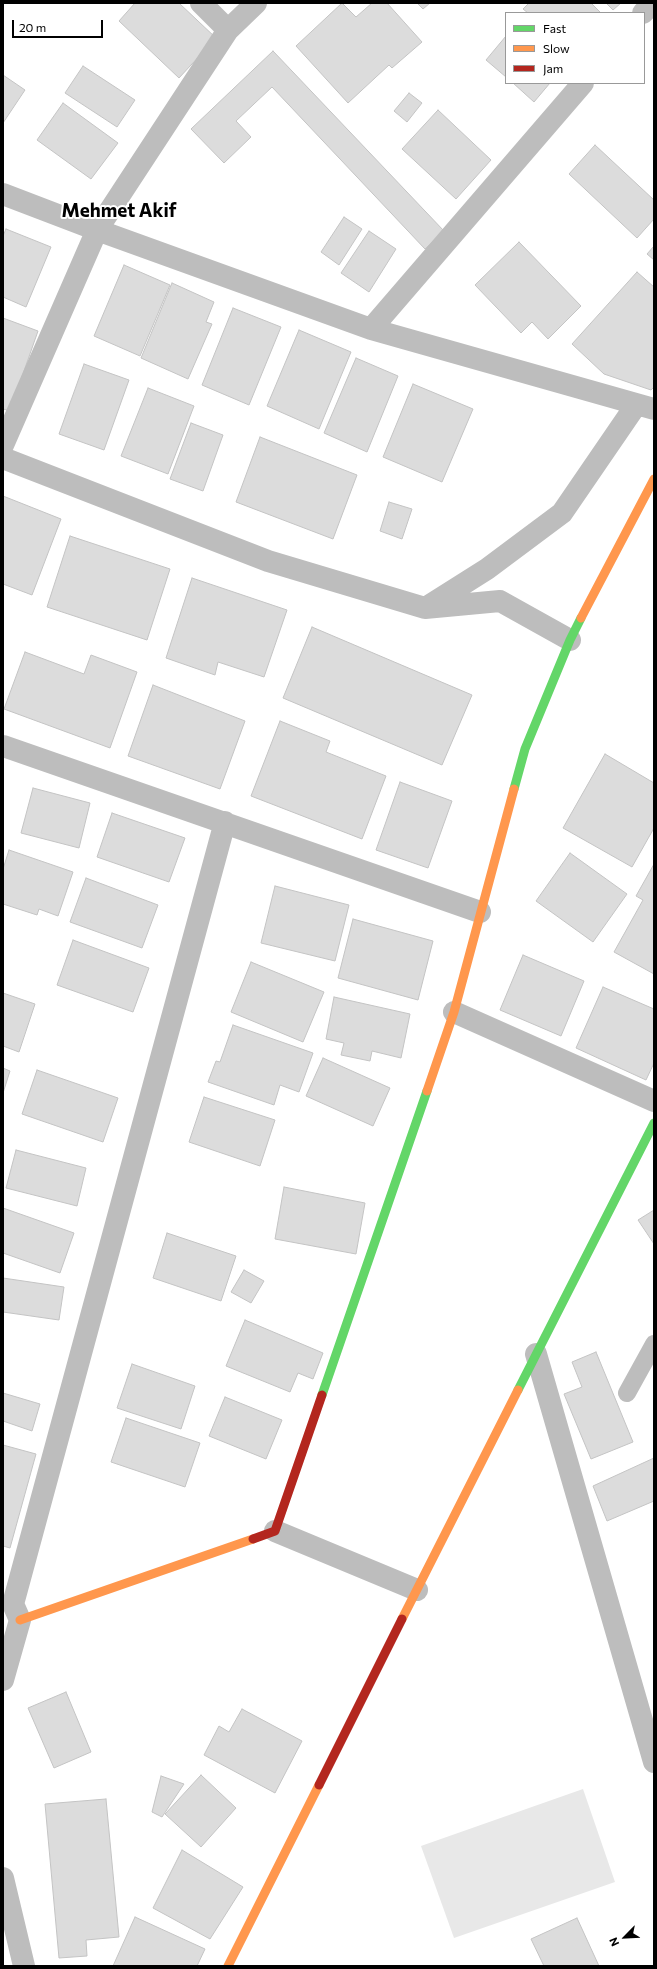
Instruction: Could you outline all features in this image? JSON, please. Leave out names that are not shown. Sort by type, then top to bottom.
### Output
[{"type":"street","points":[[201,3],[228,30]]},
{"type":"street","points":[[3,444],[97,230],[228,30],[256,3]]},
{"type":"street","points":[[644,12],[652,3]]},
{"type":"street","points":[[371,328],[582,84]]},
{"type":"street","points":[[3,194],[97,230],[371,328],[645,407],[562,513],[487,569],[425,608]]},
{"type":"street","points":[[3,458],[268,561],[425,608],[500,601],[570,640]]},
{"type":"street","points":[[275,1531],[454,1012],[525,749],[570,640],[654,479]]},
{"type":"street","points":[[3,746],[226,822],[480,912]]},
{"type":"street","points":[[3,1680],[12,1608],[226,822]]},
{"type":"street","points":[[454,1012],[654,1101]]},
{"type":"street","points":[[228,1966],[536,1354],[654,1124]]},
{"type":"street","points":[[536,1354],[654,1762]]},
{"type":"street","points":[[12,1608],[275,1531],[417,1590]]},
{"type":"street","points":[[3,1878],[24,1966]]},
{"type":"lane","points":[[627,1393],[654,1344]]},
{"type":"shaded area","points":[[583,1789],[615,1882],[454,1938],[421,1846]]},
{"type":"building","points":[[135,3],[179,3],[216,38],[179,78],[119,21]]},
{"type":"building","points":[[342,3],[356,17],[372,3],[387,3],[422,42],[392,68],[389,65],[348,103],[296,46]]},
{"type":"building","points":[[417,3],[430,3],[423,9]]},
{"type":"building","points":[[529,3],[591,3],[600,12],[527,12],[523,9]]},
{"type":"building","points":[[606,3],[621,3],[613,10]]},
{"type":"building","points":[[505,37],[505,76],[486,60]]},
{"type":"building","points":[[273,51],[444,231],[425,249],[272,87],[236,121],[251,137],[224,163],[191,129]]},
{"type":"building","points":[[83,66],[135,100],[117,127],[65,93]]},
{"type":"building","points":[[3,75],[25,90],[3,123]]},
{"type":"building","points":[[514,84],[549,84],[534,102]]},
{"type":"building","points":[[409,93],[422,103],[407,122],[394,111]]},
{"type":"building","points":[[63,103],[118,143],[91,179],[37,140]]},
{"type":"building","points":[[438,110],[491,160],[456,199],[402,149]]},
{"type":"building","points":[[595,145],[654,200],[654,219],[637,238],[569,174]]},
{"type":"building","points":[[344,217],[362,229],[339,265],[321,252]]},
{"type":"building","points":[[6,229],[51,247],[26,307],[3,297],[3,236]]},
{"type":"building","points":[[369,231],[396,249],[369,292],[341,273]]},
{"type":"building","points":[[519,242],[581,306],[548,339],[532,322],[521,333],[475,285]]},
{"type":"building","points":[[654,246],[654,260],[647,254]]},
{"type":"building","points":[[124,265],[170,285],[140,356],[94,336]]},
{"type":"building","points":[[637,272],[654,287],[654,387],[651,390],[604,374],[572,344]]},
{"type":"building","points":[[172,283],[214,302],[206,322],[212,324],[188,379],[141,358]]},
{"type":"building","points":[[233,308],[281,327],[249,405],[202,385]]},
{"type":"building","points":[[3,318],[38,331],[10,411],[3,409]]},
{"type":"building","points":[[299,330],[351,352],[319,429],[267,406]]},
{"type":"building","points":[[356,358],[398,376],[367,452],[324,433]]},
{"type":"building","points":[[84,364],[129,380],[104,450],[59,434]]},
{"type":"building","points":[[413,384],[473,409],[442,482],[383,457]]},
{"type":"building","points":[[148,388],[194,406],[168,474],[121,456]]},
{"type":"building","points":[[191,423],[223,435],[203,491],[170,479]]},
{"type":"building","points":[[260,437],[357,475],[333,539],[236,502]]},
{"type":"building","points":[[3,496],[61,519],[32,595],[3,584]]},
{"type":"building","points":[[389,502],[412,509],[402,539],[380,531]]},
{"type":"building","points":[[70,536],[170,569],[147,640],[47,607]]},
{"type":"building","points":[[192,578],[287,610],[264,677],[218,662],[215,675],[166,658]]},
{"type":"building","points":[[312,627],[472,695],[442,765],[283,698]]},
{"type":"building","points":[[25,652],[84,674],[91,655],[137,672],[110,748],[4,709]]},
{"type":"building","points":[[153,685],[245,721],[220,789],[128,756]]},
{"type":"building","points":[[280,721],[330,741],[326,752],[386,776],[362,839],[251,796]]},
{"type":"building","points":[[605,754],[654,783],[654,828],[632,867],[563,828]]},
{"type":"building","points":[[400,782],[452,801],[428,868],[376,850]]},
{"type":"building","points":[[33,788],[90,803],[79,848],[21,833]]},
{"type":"building","points":[[112,813],[185,838],[169,882],[97,857]]},
{"type":"building","points":[[9,850],[73,872],[58,916],[39,909],[37,915],[3,904],[3,869]]},
{"type":"building","points":[[570,853],[627,894],[593,942],[536,901]]},
{"type":"building","points":[[654,864],[654,974],[614,952],[643,900],[636,896]]},
{"type":"building","points":[[86,878],[158,905],[142,948],[70,922]]},
{"type":"building","points":[[275,886],[349,905],[335,961],[261,943]]},
{"type":"building","points":[[353,919],[433,941],[418,1000],[338,978]]},
{"type":"building","points":[[73,940],[149,968],[133,1012],[57,985]]},
{"type":"building","points":[[523,955],[584,981],[561,1036],[500,1010]]},
{"type":"building","points":[[251,962],[324,992],[303,1042],[231,1012]]},
{"type":"building","points":[[603,987],[654,1009],[654,1063],[646,1080],[576,1048]]},
{"type":"building","points":[[3,993],[35,1004],[19,1052],[3,1046]]},
{"type":"building","points":[[334,997],[410,1014],[401,1058],[372,1051],[370,1061],[341,1055],[344,1043],[326,1039]]},
{"type":"building","points":[[233,1025],[313,1053],[299,1092],[280,1085],[274,1105],[208,1082],[216,1061],[220,1062]]},
{"type":"building","points":[[323,1058],[390,1088],[373,1126],[306,1096]]},
{"type":"building","points":[[3,1068],[10,1071],[3,1093]]},
{"type":"building","points":[[37,1070],[118,1098],[103,1142],[22,1114]]},
{"type":"building","points":[[204,1097],[275,1120],[260,1166],[189,1142]]},
{"type":"building","points":[[16,1150],[86,1168],[77,1206],[6,1188]]},
{"type":"building","points":[[284,1187],[365,1203],[356,1254],[275,1239]]},
{"type":"building","points":[[3,1208],[74,1233],[60,1273],[3,1253]]},
{"type":"building","points":[[654,1210],[654,1244],[638,1220]]},
{"type":"building","points":[[167,1233],[236,1256],[221,1301],[153,1278]]},
{"type":"building","points":[[244,1270],[264,1281],[251,1303],[231,1292]]},
{"type":"building","points":[[3,1278],[64,1287],[59,1320],[3,1312]]},
{"type":"building","points":[[245,1320],[323,1353],[313,1379],[298,1373],[290,1392],[226,1366]]},
{"type":"building","points":[[596,1352],[633,1442],[591,1459],[564,1394],[582,1387],[572,1362]]},
{"type":"building","points":[[132,1364],[195,1386],[181,1429],[117,1408]]},
{"type":"building","points":[[3,1393],[40,1404],[32,1431],[3,1421]]},
{"type":"building","points":[[225,1397],[282,1420],[266,1459],[209,1436]]},
{"type":"building","points":[[126,1418],[200,1443],[185,1487],[111,1462]]},
{"type":"building","points":[[3,1445],[36,1454],[10,1548],[3,1546]]},
{"type":"building","points":[[654,1458],[654,1501],[607,1521],[593,1486]]},
{"type":"building","points":[[66,1692],[91,1752],[54,1768],[28,1708]]},
{"type":"building","points":[[242,1709],[302,1741],[275,1793],[204,1755],[219,1726],[229,1732]]},
{"type":"building","points":[[201,1775],[236,1808],[201,1847],[165,1814]]},
{"type":"building","points":[[161,1776],[184,1784],[162,1817],[152,1812]]},
{"type":"building","points":[[106,1799],[119,1937],[86,1940],[87,1956],[59,1958],[45,1804]]},
{"type":"building","points":[[182,1850],[243,1887],[210,1939],[153,1908]]},
{"type":"building","points":[[135,1917],[205,1949],[197,1966],[113,1966]]},
{"type":"building","points":[[577,1918],[599,1966],[544,1966],[531,1939]]},
{"type":"traffic: fast","points":[[514,789],[525,749],[570,640],[581,618]]},
{"type":"traffic: fast","points":[[322,1395],[427,1091]]},
{"type":"traffic: fast","points":[[518,1390],[654,1123]]},
{"type":"traffic: slow","points":[[581,618],[654,479]]},
{"type":"traffic: slow","points":[[427,1091],[454,1012],[514,789]]},
{"type":"traffic: slow","points":[[402,1619],[518,1390]]},
{"type":"traffic: slow","points":[[20,1620],[253,1539]]},
{"type":"traffic: slow","points":[[228,1966],[319,1785]]},
{"type":"traffic: jam","points":[[253,1539],[275,1531],[322,1395]]},
{"type":"traffic: jam","points":[[319,1785],[402,1619]]},
{"type":"district","name":"Mehmet Akif","points":[[119,211]]}]
